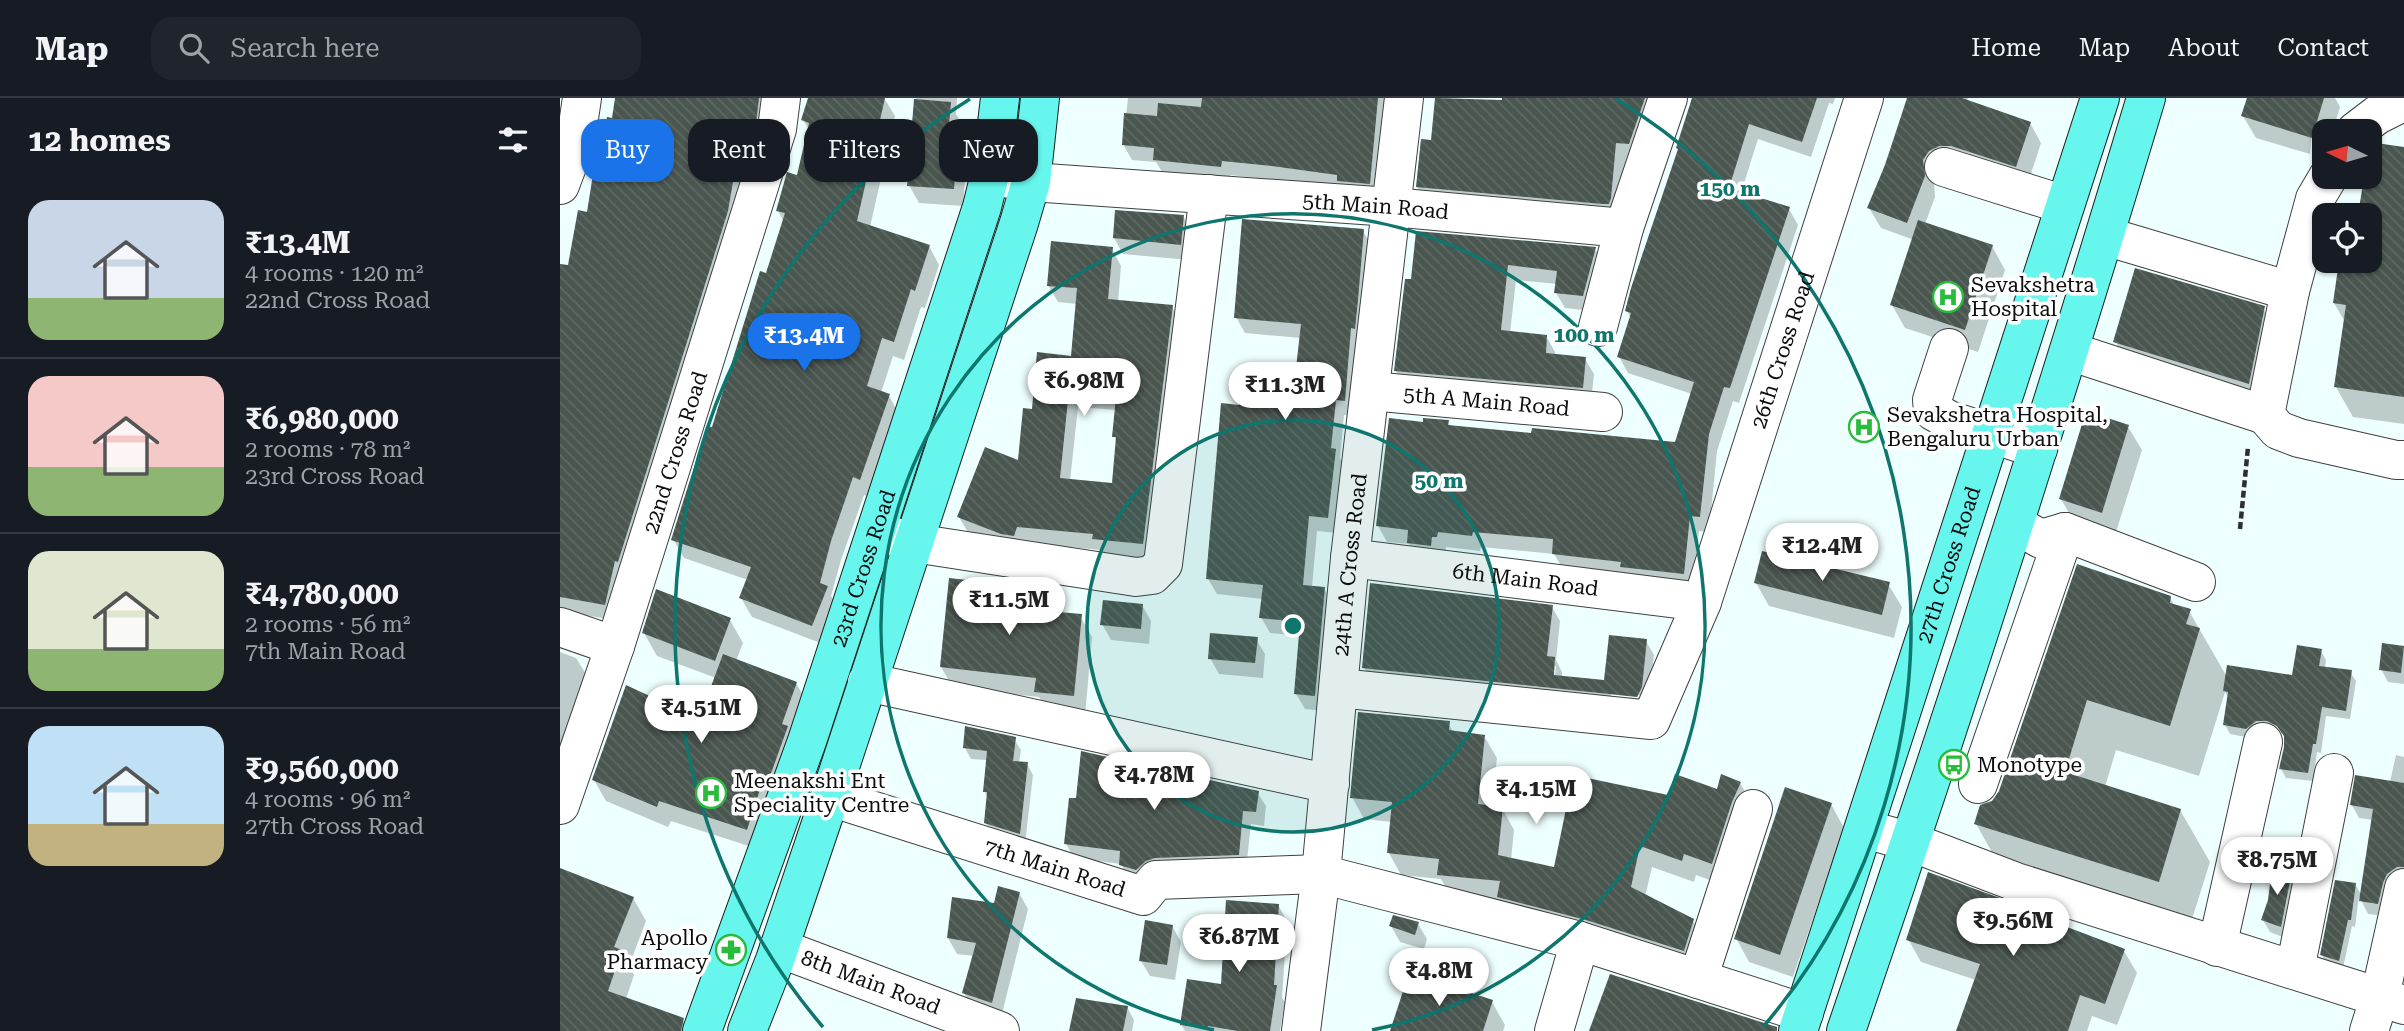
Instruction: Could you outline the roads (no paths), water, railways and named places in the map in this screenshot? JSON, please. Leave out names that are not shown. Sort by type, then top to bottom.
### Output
[{"type":"main road","name":"23rd Cross Road","points":[[997,119],[1000,98]]},
{"type":"main road","name":"23rd Cross Road","points":[[1038,119],[1040,98]]},
{"type":"main road","name":"27th Cross Road","points":[[1801,1022],[2100,98]]},
{"type":"main road","points":[[1846,1031],[1911,842],[2038,449],[2146,98]]},
{"type":"main road","name":"23rd Cross Road","points":[[702,1031],[807,741],[988,182]]},
{"type":"main road","name":"23rd Cross Road","points":[[747,1031],[779,948],[830,797],[1031,182]]},
{"type":"street","points":[[560,185],[575,145],[582,98]]},
{"type":"street","name":"22nd Cross Road","points":[[560,805],[615,646],[777,129],[781,98]]},
{"type":"street","name":"24th A Cross Road","points":[[1301,1031],[1321,874],[1350,558],[1404,98]]},
{"type":"street","points":[[1598,327],[1624,228],[1668,98]]},
{"type":"street","name":"26th Cross Road","points":[[1339,688],[1651,720],[1703,602],[1864,98]]},
{"type":"street","points":[[2372,119],[2395,106],[2396,98]]},
{"type":"street","points":[[1944,167],[2065,205]]},
{"type":"street","name":"5th Main Road","points":[[1031,182],[1391,207],[1624,228]]},
{"type":"street","points":[[2258,413],[2315,199],[2321,189]]},
{"type":"street","points":[[876,531],[914,543],[1136,578],[1152,575],[1163,564],[1209,194]]},
{"type":"street","points":[[2105,236],[2290,291]]},
{"type":"street","points":[[1949,348],[1933,400],[1933,411],[1949,420],[2038,449]]},
{"type":"street","points":[[2069,351],[2258,413],[2278,430],[2299,438],[2404,460]]},
{"type":"street","name":"5th A Main Road","points":[[1370,391],[1603,412]]},
{"type":"street","points":[[2017,514],[2052,512],[2065,532],[2196,582]]},
{"type":"street","points":[[1978,784],[2065,532]]},
{"type":"street","name":"6th Main Road","points":[[1350,558],[1703,602]]},
{"type":"street","points":[[560,628],[615,646]]},
{"type":"street","points":[[867,682],[1330,784]]},
{"type":"street","points":[[2217,947],[2263,742]]},
{"type":"street","points":[[2295,970],[2334,773]]},
{"type":"street","name":"7th Main Road","points":[[830,797],[1143,896],[1156,880],[1321,874]]},
{"type":"street","points":[[1698,979],[1754,809]]},
{"type":"street","points":[[1865,829],[1911,842],[2016,882],[2295,970],[2384,1011],[2404,888]]},
{"type":"street","points":[[1321,874],[1580,941],[1698,979],[1801,1022]]},
{"type":"street","points":[[1554,1031],[1580,941]]},
{"type":"street","name":"8th Main Road","points":[[779,948],[1000,1031]]},
{"type":"place","name":"Sevakshetra Hospital","points":[[1948,297]]},
{"type":"place","name":"Sevakshetra Hospital, Bengaluru Urban","points":[[1864,427]]},
{"type":"place","name":"Monotype","points":[[1954,765]]},
{"type":"place","name":"Meenakshi Ent Speciality Centre","points":[[711,793]]},
{"type":"place","name":"Apollo Pharmacy","points":[[731,950]]}]
